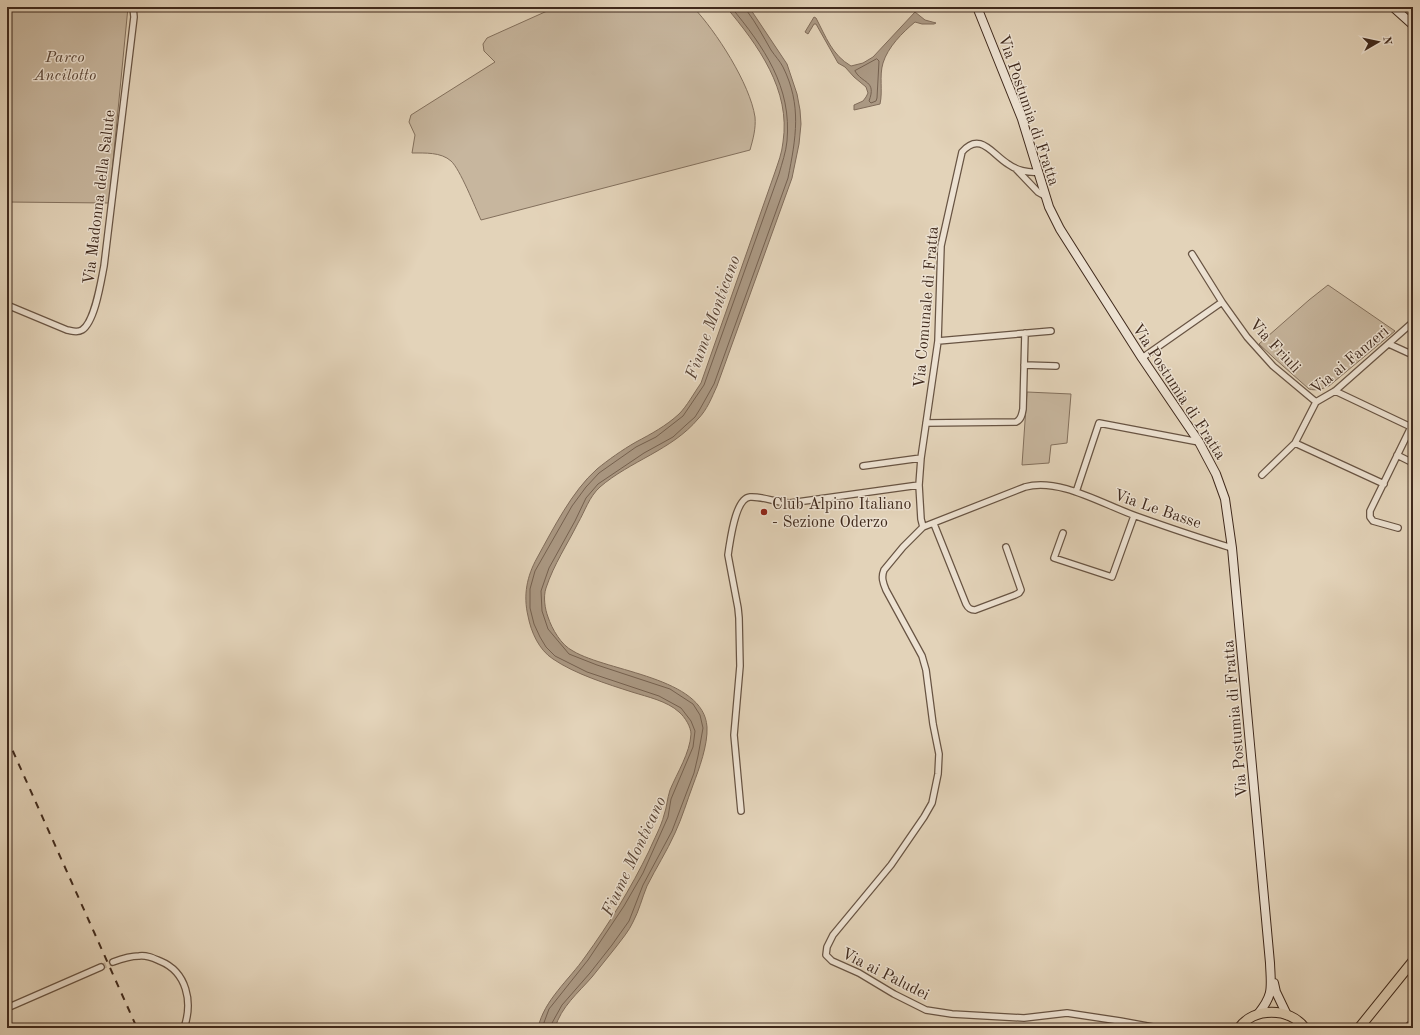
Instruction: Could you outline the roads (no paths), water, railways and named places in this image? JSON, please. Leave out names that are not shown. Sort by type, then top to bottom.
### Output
[{"type":"main road","name":"Via Postumia di Fratta","points":[[977,7],[1022,118],[1045,196],[1060,229],[1142,358],[1199,442],[1216,474],[1225,499],[1232,548],[1270,963],[1271,989],[1267,1002],[1258,1014]]},
{"type":"main road","points":[[1393,7],[1413,25]]},
{"type":"main road","points":[[1359,1028],[1413,961]]},
{"type":"main road","name":"Via Postumia di Fratta","points":[[1270,963],[1276,992],[1287,1015]]},
{"type":"main road","points":[[1239,1028],[1248,1019],[1258,1014],[1273,1012],[1287,1015],[1296,1019],[1305,1028]]},
{"type":"street","name":"Via Madonna della Salute","points":[[7,305],[67,330],[77,332],[89,323],[98,296],[104,266],[134,17],[133,7]]},
{"type":"street","name":"Via Comunale di Fratta","points":[[919,485],[921,458],[938,341],[941,246],[962,152],[973,143],[979,143],[984,145],[1014,168],[1030,173],[1038,172]]},
{"type":"street","points":[[1014,168],[1038,192],[1045,196]]},
{"type":"street","name":"Via Friuli","points":[[1192,254],[1222,302],[1247,337],[1273,366],[1316,402]]},
{"type":"street","points":[[1142,358],[1222,302]]},
{"type":"street","name":"Via ai Fanzeri","points":[[1262,475],[1295,443],[1316,402],[1335,391],[1413,322]]},
{"type":"street","points":[[938,341],[1051,331]]},
{"type":"street","points":[[926,423],[1019,421],[1023,410],[1024,333]]},
{"type":"street","points":[[1389,344],[1413,355]]},
{"type":"street","points":[[1024,365],[1056,366]]},
{"type":"street","points":[[1335,391],[1412,425],[1370,511],[1370,517],[1373,521],[1398,528]]},
{"type":"street","points":[[1076,492],[1099,423],[1199,442]]},
{"type":"street","points":[[1295,443],[1384,484]]},
{"type":"street","points":[[1397,455],[1413,463]]},
{"type":"street","points":[[863,466],[921,458]]},
{"type":"street","name":"Via Le Basse","points":[[922,527],[934,524],[971,507],[1032,485],[1039,484],[1076,492],[1134,516],[1232,548]]},
{"type":"street","points":[[741,812],[734,734],[740,666],[739,618],[728,555],[739,505],[746,498],[751,497],[779,503],[790,503],[919,485],[922,527]]},
{"type":"street","points":[[1063,533],[1054,558],[1112,577],[1134,516]]},
{"type":"street","points":[[934,524],[968,607],[971,610],[975,610],[1015,595],[1021,590],[1006,547]]},
{"type":"street","name":"Via ai Paludei","points":[[922,527],[903,547],[882,574],[886,590],[922,656],[926,670],[928,696],[940,763],[936,789],[932,803],[924,817],[891,865],[848,915],[833,935],[826,950],[828,958],[926,1010],[952,1014],[1024,1018],[1067,1013],[1158,1028]]},
{"type":"street","points":[[112,962],[127,957],[152,957],[164,962],[174,969],[185,984],[188,995],[189,1006],[184,1028]]},
{"type":"street","points":[[7,1008],[101,967]]},
{"type":"street","points":[[1406,1028],[1413,1022]]},
{"type":"water","points":[[726,7],[749,7],[787,64],[797,94],[801,124],[799,144],[792,178],[717,386],[707,408],[688,430],[676,439],[624,470],[596,491],[549,579],[545,595],[545,607],[550,622],[565,645],[573,651],[589,658],[652,678],[673,687],[690,697],[702,710],[707,727],[705,749],[678,827],[647,886],[630,929],[561,1013],[555,1028],[538,1028],[541,1018],[551,999],[579,966],[603,932],[642,865],[661,824],[670,790],[686,756],[690,741],[690,728],[681,714],[674,708],[657,700],[612,686],[581,674],[548,655],[536,640],[531,628],[526,593],[528,579],[534,565],[556,523],[579,488],[597,469],[610,459],[658,430],[679,414],[701,383],[781,154],[784,123],[782,104],[777,86],[770,69],[750,37]]},
{"type":"water","points":[[915,12],[925,20],[936,23],[922,24],[915,22],[900,36],[888,51],[883,63],[881,73],[880,104],[854,110],[854,105],[863,101],[866,97],[868,93],[866,87],[845,67],[838,63],[816,24],[814,24],[808,34],[805,32],[814,17],[816,18],[826,39],[834,51],[844,62],[851,66],[863,63],[873,57]]},
{"type":"tunnel","points":[[101,967],[113,962]]},
{"type":"railway","points":[[7,738],[137,1028]]},
{"type":"place","name":"Club Alpino Italiano - Sezione Oderzo","points":[[764,512]]},
{"type":"park label","name":"Parco Ancilotto","points":[[65,65]]},
{"type":"water label","name":"Fiume Monticano","points":[[712,317]]},
{"type":"water label","name":"Fiume Monticano","points":[[633,856]]}]
